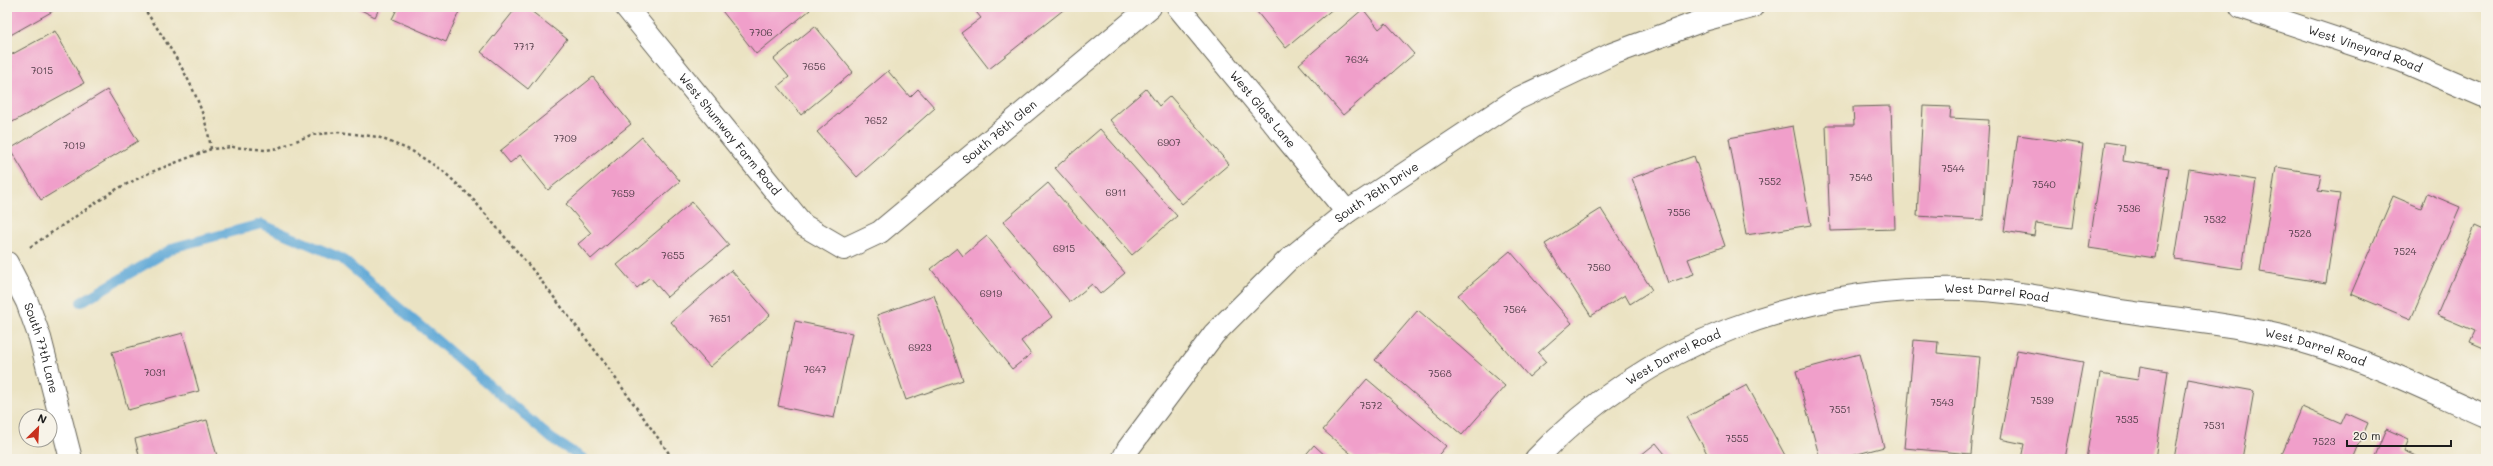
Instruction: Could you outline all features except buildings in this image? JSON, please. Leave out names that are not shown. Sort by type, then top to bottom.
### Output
[{"type":"street","name":"West Shumway Farm Road","points":[[626,7],[803,225],[844,249]]},
{"type":"street","name":"South 76th Glen","points":[[844,249],[880,232],[1150,7]]},
{"type":"street","name":"West Glass Lane","points":[[1178,7],[1347,212]]},
{"type":"street","name":"South 76th Drive","points":[[1123,459],[1128,449],[1214,334],[1287,261],[1347,212],[1517,99],[1612,54],[1702,14],[1752,7]]},
{"type":"street","name":"West Vineyard Road","points":[[2241,7],[2400,60],[2486,97]]},
{"type":"street","name":"South 77th Lane","points":[[7,263],[28,302],[40,338],[71,459]]},
{"type":"street","name":"West Darrel Road","points":[[1536,459],[1565,428],[1636,375],[1682,350],[1750,320],[1823,300],[1904,288],[1967,288],[2266,333],[2312,344],[2361,361],[2486,416]]},
{"type":"path","points":[[143,7],[188,77],[201,105],[211,149]]},
{"type":"path","points":[[24,250],[115,190],[149,173],[211,149],[232,147],[266,150],[311,135],[339,132],[378,137],[412,151],[443,171],[471,197],[532,269],[608,368],[672,459]]},
{"type":"waterway","points":[[81,302],[175,247],[261,224],[341,258],[552,439],[584,459]]}]
